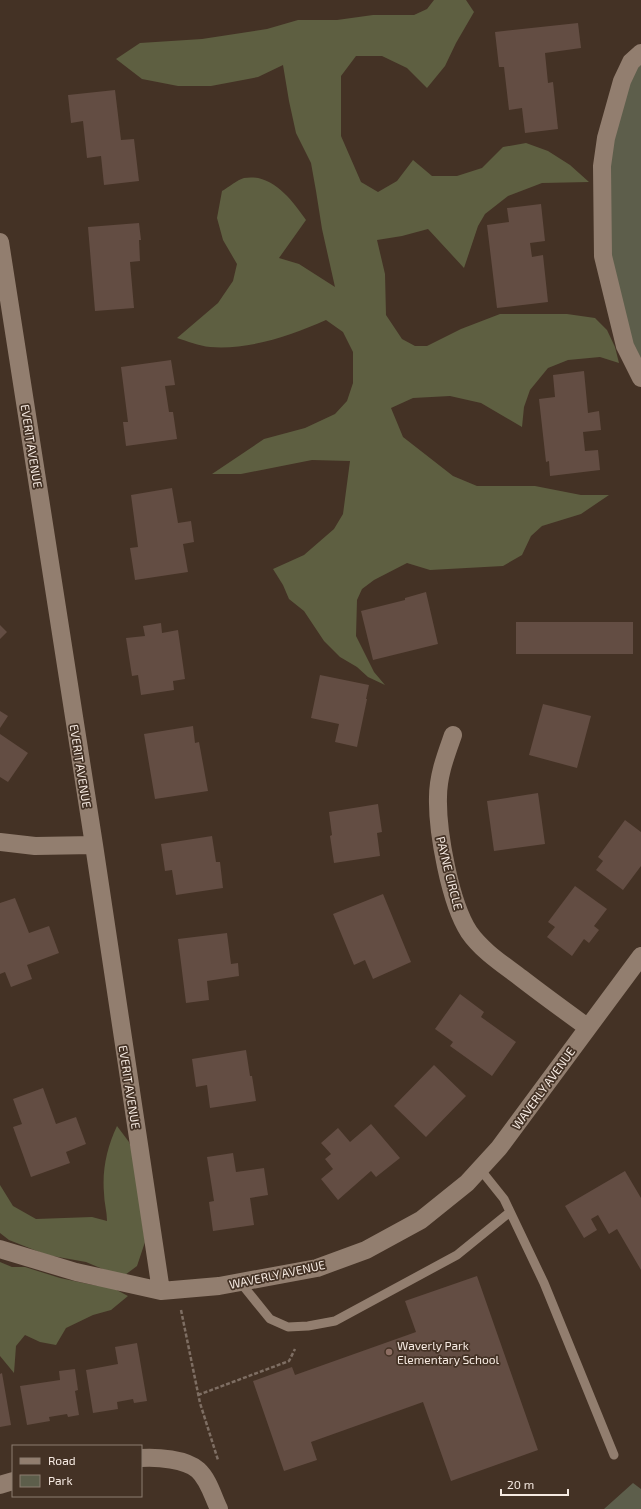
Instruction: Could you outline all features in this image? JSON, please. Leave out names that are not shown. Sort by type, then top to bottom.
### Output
[{"type":"street","points":[[640,375],[625,346],[603,256],[602,166],[606,138],[622,81],[631,62],[641,53]]},
{"type":"street","name":"EVERIT AVENUE","points":[[0,242],[94,845],[161,1291]]},
{"type":"street","name":"PAYNE CIRCLE","points":[[453,735],[442,765],[438,796],[440,835],[448,874],[458,910],[470,932],[492,956],[587,1027]]},
{"type":"street","points":[[0,842],[41,846],[94,845]]},
{"type":"street","name":"WAVERLY AVENUE","points":[[0,1249],[76,1272],[161,1291],[219,1286],[317,1268],[366,1250],[421,1220],[467,1183],[499,1148],[641,956]]},
{"type":"street","points":[[142,1458],[162,1458],[174,1460],[198,1470],[206,1480],[219,1509]]},
{"type":"street","points":[[0,1485],[12,1482]]},
{"type":"lane","points":[[480,1169],[504,1199],[544,1283],[614,1455]]},
{"type":"lane","points":[[240,1282],[270,1319],[288,1327],[308,1326],[335,1321],[457,1254],[510,1212]]},
{"type":"path","points":[[181,1310],[198,1395],[218,1460]]},
{"type":"path","points":[[198,1395],[289,1361],[295,1349]]},
{"type":"green space","points":[[434,0],[466,0],[474,12],[445,66],[427,88],[407,68],[382,56],[356,56],[341,76],[341,136],[361,182],[378,192],[397,181],[413,160],[432,176],[457,176],[482,168],[503,147],[526,143],[548,151],[570,165],[589,182],[542,183],[508,196],[485,214],[478,226],[464,268],[428,229],[402,236],[377,240],[385,274],[386,315],[402,339],[415,346],[427,346],[461,329],[500,314],[567,314],[595,318],[607,330],[615,347],[619,363],[600,357],[568,360],[548,368],[530,390],[524,407],[522,427],[481,403],[450,396],[413,398],[391,408],[403,437],[453,476],[477,486],[535,486],[581,495],[609,495],[581,514],[542,526],[531,536],[522,555],[503,566],[430,570],[407,563],[374,580],[362,589],[357,600],[356,636],[374,672],[385,685],[368,677],[357,667],[340,657],[324,641],[304,611],[289,599],[283,585],[273,569],[304,555],[334,529],[343,514],[350,461],[312,460],[241,474],[212,474],[264,439],[305,428],[335,414],[347,401],[353,383],[353,352],[343,332],[326,320],[269,341],[240,346],[210,347],[197,345],[177,338],[218,303],[233,281],[237,264],[223,240],[217,218],[222,191],[244,178],[264,180],[272,184],[288,197],[306,220],[279,258],[299,264],[335,287],[322,229],[311,163],[296,133],[283,65],[258,77],[211,86],[178,86],[142,79],[116,59],[140,43],[202,39],[267,29],[298,20],[337,20],[373,15],[414,15],[427,9]]},
{"type":"green space","points":[[641,63],[641,366],[631,345],[609,256],[610,140],[632,72]]},
{"type":"green space","points":[[117,1126],[129,1142],[133,1153],[145,1242],[137,1266],[125,1275],[105,1270],[86,1262],[47,1255],[9,1240],[0,1233],[0,1185],[13,1206],[36,1219],[92,1217],[107,1221],[104,1196],[104,1176],[110,1142]]},
{"type":"green space","points":[[0,1262],[12,1267],[25,1267],[60,1278],[111,1287],[128,1296],[111,1310],[93,1315],[66,1328],[56,1345],[40,1342],[25,1335],[16,1346],[14,1373],[0,1356]]},
{"type":"green space","points":[[633,1483],[641,1489],[641,1509],[604,1509]]},
{"type":"building","points":[[578,23],[581,48],[545,53],[548,83],[553,82],[558,129],[525,133],[522,108],[509,110],[504,67],[499,67],[495,32]]},
{"type":"building","points":[[115,90],[121,140],[134,139],[139,181],[104,185],[101,156],[87,158],[83,121],[71,123],[68,95]]},
{"type":"building","points":[[541,204],[545,241],[530,243],[532,257],[543,255],[548,302],[497,308],[487,225],[509,222],[507,208]]},
{"type":"building","points":[[139,223],[141,240],[139,240],[140,261],[130,262],[134,308],[95,311],[88,227]]},
{"type":"building","points":[[171,360],[175,385],[165,386],[169,412],[173,412],[177,439],[126,446],[123,422],[128,422],[121,367]]},
{"type":"building","points":[[584,371],[588,413],[599,411],[601,430],[583,432],[585,451],[598,450],[600,470],[550,476],[549,461],[546,462],[539,399],[555,397],[553,375]]},
{"type":"building","points":[[172,488],[178,523],[191,521],[194,542],[183,544],[188,572],[135,580],[130,548],[138,547],[131,495]]},
{"type":"building","points":[[426,592],[438,644],[373,660],[361,611],[405,600],[405,598]]},
{"type":"building","points":[[516,622],[633,622],[633,654],[516,654]]},
{"type":"building","points":[[161,623],[162,633],[178,630],[185,679],[173,681],[174,690],[141,695],[138,675],[132,676],[126,638],[145,636],[143,626]]},
{"type":"building","points":[[0,625],[7,632],[0,639]]},
{"type":"building","points":[[320,675],[369,685],[357,747],[335,742],[339,724],[311,718]]},
{"type":"building","points":[[543,704],[591,716],[577,768],[529,755]]},
{"type":"building","points":[[0,711],[8,716],[0,728]]},
{"type":"building","points":[[193,726],[195,743],[199,742],[208,791],[155,799],[144,734]]},
{"type":"building","points":[[0,734],[28,753],[8,782],[0,777]]},
{"type":"building","points":[[538,793],[545,844],[494,851],[487,801]]},
{"type":"building","points":[[378,804],[382,832],[377,833],[380,856],[334,863],[330,836],[332,835],[329,812]]},
{"type":"building","points":[[625,820],[641,832],[641,866],[623,890],[596,870],[603,861],[598,857]]},
{"type":"building","points":[[212,836],[216,862],[220,862],[223,888],[176,895],[172,870],[165,871],[161,844]]},
{"type":"building","points":[[575,886],[607,909],[594,926],[599,930],[589,943],[584,939],[572,956],[547,937],[555,927],[548,922]]},
{"type":"building","points":[[383,894],[411,962],[373,979],[365,960],[354,965],[333,914]]},
{"type":"building","points":[[15,898],[29,933],[49,926],[59,953],[27,965],[32,979],[11,987],[5,972],[0,974],[0,903]]},
{"type":"building","points":[[227,933],[231,964],[238,963],[239,976],[207,981],[209,1000],[186,1003],[178,939]]},
{"type":"building","points":[[460,994],[484,1012],[481,1017],[516,1042],[492,1076],[450,1046],[453,1042],[435,1029]]},
{"type":"building","points":[[246,1050],[256,1101],[210,1108],[207,1085],[196,1087],[192,1059]]},
{"type":"building","points":[[434,1065],[466,1096],[426,1137],[394,1106]]},
{"type":"building","points":[[43,1088],[56,1124],[76,1117],[86,1144],[66,1152],[70,1163],[31,1177],[13,1127],[22,1124],[13,1099]]},
{"type":"building","points":[[371,1124],[400,1158],[376,1177],[371,1171],[338,1200],[321,1179],[333,1169],[325,1159],[331,1154],[321,1143],[338,1128],[350,1142]]},
{"type":"building","points":[[233,1153],[236,1172],[264,1168],[268,1195],[250,1198],[254,1225],[213,1231],[209,1202],[214,1201],[207,1157]]},
{"type":"building","points":[[625,1171],[641,1198],[641,1270],[617,1229],[609,1234],[598,1215],[591,1219],[597,1230],[584,1238],[565,1206]]},
{"type":"building","points":[[477,1276],[538,1450],[451,1481],[423,1402],[311,1442],[317,1460],[284,1471],[253,1381],[292,1367],[295,1375],[416,1332],[405,1301]]},
{"type":"building","points":[[137,1343],[147,1401],[134,1403],[133,1399],[117,1402],[118,1409],[93,1413],[86,1370],[118,1364],[115,1347]]},
{"type":"building","points":[[75,1369],[78,1390],[75,1391],[79,1415],[68,1417],[67,1414],[49,1417],[50,1421],[27,1425],[20,1386],[60,1380],[59,1371]]},
{"type":"building","points":[[2,1373],[11,1425],[0,1427],[0,1374]]},
{"type":"place","name":"Waverly Park Elementary School","points":[[389,1352]]}]
